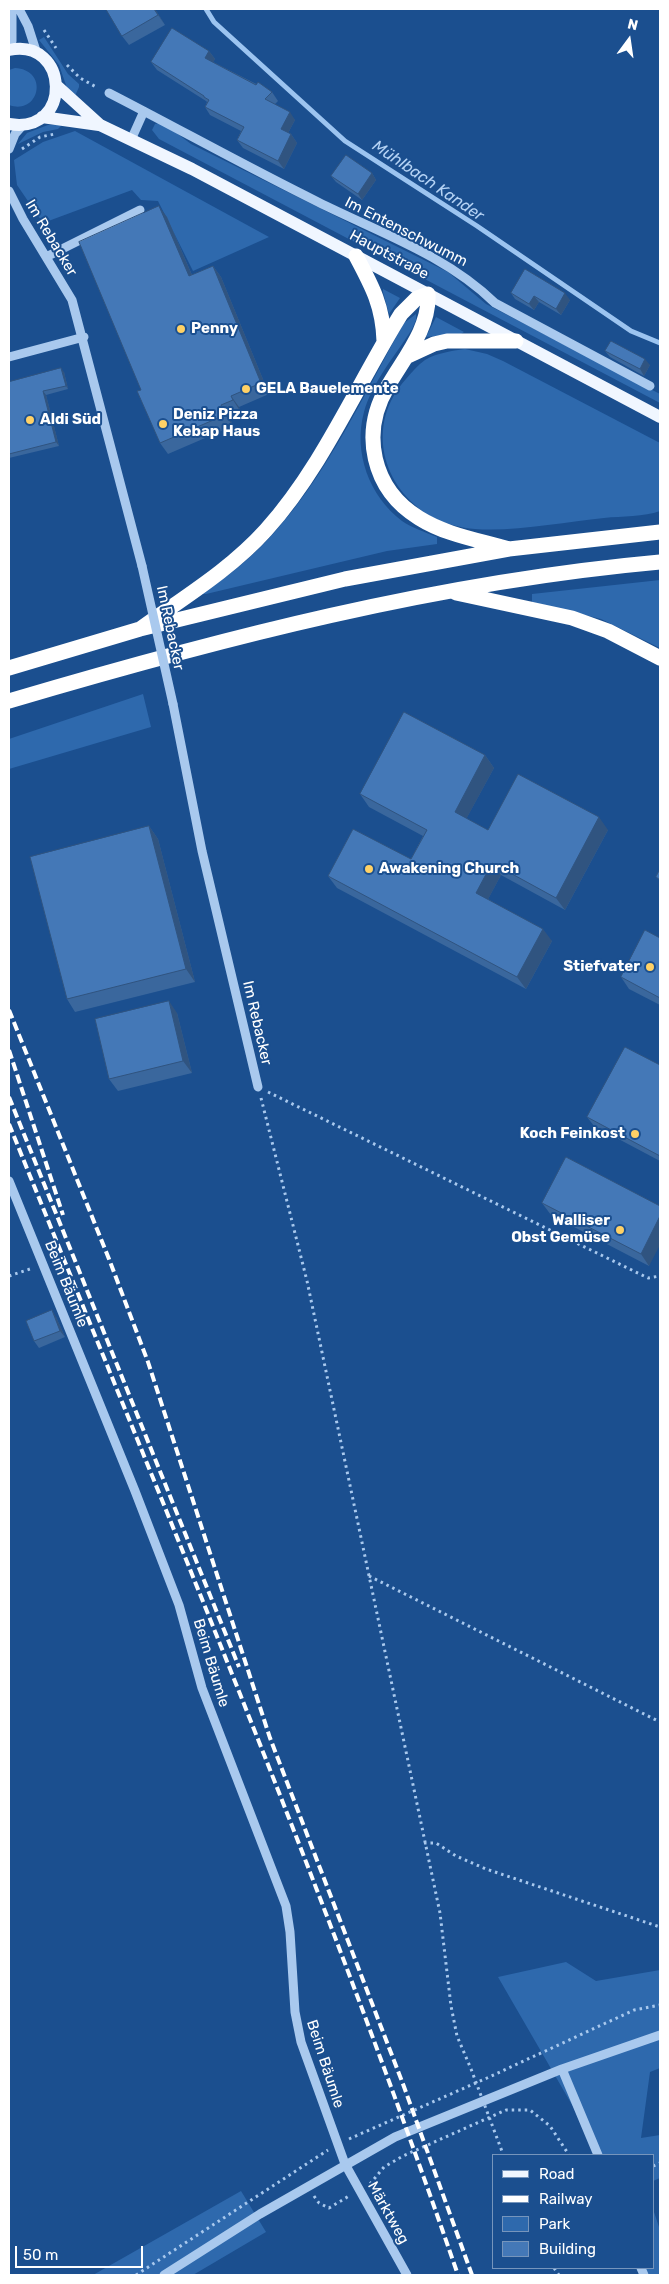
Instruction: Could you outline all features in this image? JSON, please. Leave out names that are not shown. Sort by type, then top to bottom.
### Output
[{"type":"highway","points":[[356,256],[380,304],[384,320],[384,341]]},
{"type":"highway","points":[[140,629],[236,560],[266,530],[300,488],[401,314],[418,298],[428,294],[428,304],[424,319],[408,356],[377,406],[372,442],[380,473],[389,490],[402,505],[419,518],[451,533],[509,549]]},
{"type":"highway","points":[[408,356],[434,344],[447,341],[516,341]]},
{"type":"highway","points":[[9,668],[140,629],[345,579],[509,549],[660,532]]},
{"type":"highway","points":[[9,701],[221,641],[343,612],[528,577],[660,562]]},
{"type":"highway","points":[[447,591],[572,618],[608,631],[660,658]]},
{"type":"main road","points":[[9,48],[22,49],[37,54],[51,67],[57,86],[53,103],[42,117],[23,125],[9,124]]},
{"type":"main road","name":"Hauptstraße","points":[[57,86],[100,125],[356,256],[660,417]]},
{"type":"main road","name":"Hauptstraße","points":[[42,117],[100,125]]},
{"type":"street","points":[[9,48],[12,41],[12,9]]},
{"type":"street","points":[[19,9],[28,26],[37,54]]},
{"type":"street","name":"Im Entenschwumm","points":[[109,93],[256,171],[414,248],[458,273],[481,289],[495,303],[650,386]]},
{"type":"street","points":[[131,140],[144,111]]},
{"type":"street","points":[[9,149],[15,134],[23,125]]},
{"type":"street","name":"Im Rebacker","points":[[9,190],[23,219],[72,300],[84,337],[142,566],[202,851],[258,1087]]},
{"type":"street","points":[[46,257],[140,210]]},
{"type":"street","points":[[9,357],[84,337]]},
{"type":"street","name":"Beim Bäumle","points":[[9,1181],[135,1490],[179,1605],[202,1688],[286,1906],[290,1932],[297,2029],[345,2164]]},
{"type":"street","points":[[164,2275],[345,2164],[395,2137],[562,2069],[660,2035]]},
{"type":"street","points":[[562,2069],[598,2154]]},
{"type":"street","name":"Märktweg","points":[[345,2164],[407,2275]]},
{"type":"path","points":[[258,1087],[648,1278],[660,1276]]},
{"type":"path","points":[[258,1087],[306,1281],[440,1913],[451,2006],[457,2036],[503,2154]]},
{"type":"path","points":[[9,1276],[43,1265]]},
{"type":"path","points":[[369,1576],[660,1722]]},
{"type":"path","points":[[424,1843],[436,1843],[456,1856],[486,1869],[660,1926]]},
{"type":"path","points":[[136,2275],[337,2144],[487,2078],[634,2010],[660,2005]]},
{"type":"path","points":[[300,2169],[318,2203],[329,2208],[373,2182],[384,2167],[403,2156],[506,2110],[530,2110],[550,2126],[568,2154]]},
{"type":"green space","points":[[44,37],[68,74],[79,84],[75,96],[67,88],[59,65],[39,40]]},
{"type":"green space","points":[[15,68],[26,71],[33,76],[36,83],[33,99],[28,104],[19,107],[9,105],[9,70]]},
{"type":"green space","points":[[162,122],[191,144],[448,272],[486,304],[660,394],[660,403],[159,139],[152,130],[155,124]]},
{"type":"green space","points":[[48,125],[62,125],[58,129],[43,132],[18,144],[27,133]]},
{"type":"green space","points":[[75,131],[269,237],[193,271],[158,201],[141,200],[132,190],[43,223],[17,185],[14,160],[43,142]]},
{"type":"green space","points":[[383,289],[400,298],[389,314],[383,292]]},
{"type":"green space","points":[[416,314],[416,320],[412,329],[378,379],[368,401],[361,427],[362,457],[366,472],[373,486],[390,511],[414,528],[437,537],[437,544],[387,551],[206,594],[199,594],[234,571],[266,542],[294,509],[319,474],[342,436],[404,323]]},
{"type":"green space","points":[[436,317],[464,332],[461,334],[426,337]]},
{"type":"green space","points":[[465,349],[487,354],[503,361],[660,443],[660,511],[640,515],[490,530],[448,524],[432,517],[415,505],[401,490],[384,454],[383,435],[386,415],[393,397],[422,362],[439,354]]},
{"type":"green space","points":[[660,580],[660,648],[601,619],[532,602],[532,594]]},
{"type":"green space","points":[[143,694],[151,727],[9,769],[9,739]]},
{"type":"green space","points":[[566,1962],[596,1981],[660,1970],[660,2068],[650,2072],[641,2138],[660,2135],[660,2178],[654,2181],[654,2154],[600,2154],[498,1977]]},
{"type":"green space","points":[[241,2191],[266,2232],[193,2275],[93,2275]]},
{"type":"green space","points":[[654,2212],[660,2230],[660,2275],[641,2275],[639,2269],[654,2269]]},
{"type":"building","points":[[106,9],[154,9],[158,15],[122,36]]},
{"type":"building","points":[[172,28],[209,51],[205,58],[256,85],[258,82],[272,92],[265,99],[290,112],[281,129],[291,134],[278,161],[237,140],[244,127],[205,107],[209,100],[151,62]]},
{"type":"building","points":[[346,155],[372,173],[358,194],[331,176]]},
{"type":"building","points":[[159,206],[189,276],[213,266],[261,383],[231,396],[233,400],[221,405],[225,415],[160,443],[137,391],[141,390],[79,242]]},
{"type":"building","points":[[525,269],[565,293],[556,309],[534,296],[529,304],[511,293]]},
{"type":"building","points":[[611,341],[645,359],[640,369],[605,351]]},
{"type":"building","name":"Aldi Süd","points":[[61,368],[66,386],[43,391],[56,442],[9,454],[9,382]]},
{"type":"building","points":[[404,712],[485,755],[455,812],[488,830],[518,774],[599,817],[556,898],[492,863],[476,893],[543,929],[517,977],[328,876],[353,829],[411,859],[427,830],[360,794]]},
{"type":"building","points":[[149,826],[186,969],[67,999],[30,857]]},
{"type":"building","points":[[660,869],[660,880],[656,877]]},
{"type":"building","points":[[645,930],[660,938],[660,998],[621,977]]},
{"type":"building","points":[[169,1001],[183,1061],[109,1079],[95,1019]]},
{"type":"building","points":[[625,1047],[660,1065],[660,1156],[587,1117]]},
{"type":"building","name":"Walliser Obst Gemüse","points":[[566,1157],[660,1206],[660,1216],[641,1254],[542,1203]]},
{"type":"building","points":[[52,1310],[60,1331],[34,1341],[26,1321]]},
{"type":"waterway","name":"Mühlbach Kander","points":[[206,9],[214,22],[345,141],[477,226],[631,331],[660,343]]},
{"type":"railway","points":[[9,1010],[109,1259],[148,1362],[270,1738],[403,2084],[472,2275]]},
{"type":"railway","points":[[9,1050],[63,1215]]},
{"type":"railway","points":[[9,1097],[239,1667]]},
{"type":"railway","points":[[9,1124],[298,1840],[407,2129],[458,2275]]},
{"type":"place","name":"Penny","points":[[181,329]]},
{"type":"place","name":"GELA Bauelemente","points":[[246,389]]},
{"type":"place","name":"Aldi Süd","points":[[30,420]]},
{"type":"place","name":"Deniz Pizza Kebap Haus","points":[[163,424]]},
{"type":"place","name":"Awakening Church","points":[[369,869]]},
{"type":"place","name":"Stiefvater","points":[[650,967]]},
{"type":"place","name":"Koch Feinkost","points":[[635,1134]]},
{"type":"place","name":"Walliser Obst Gemüse","points":[[620,1230]]}]
